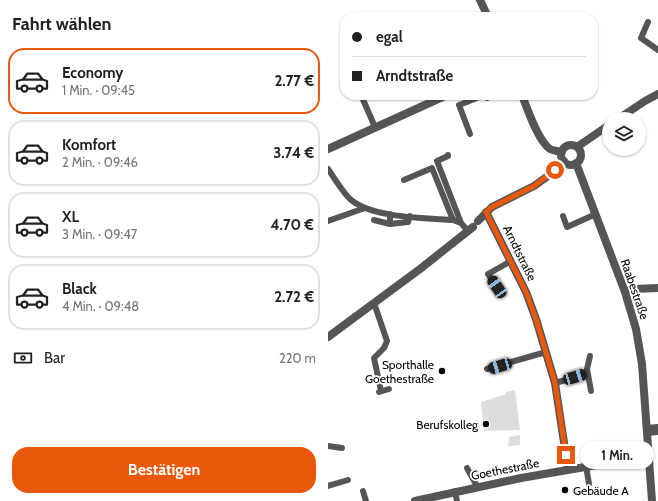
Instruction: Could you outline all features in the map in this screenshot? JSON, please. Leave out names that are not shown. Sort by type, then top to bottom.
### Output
[{"type":"street","points":[[480,0],[486,12]]},
{"type":"street","points":[[628,112],[658,94]]},
{"type":"street","points":[[328,149],[436,100]]},
{"type":"street","points":[[524,100],[540,137],[551,150],[562,152]]},
{"type":"street","points":[[577,147],[602,130]]},
{"type":"street","points":[[572,145],[580,150],[581,154],[576,163],[571,164],[564,161],[562,152],[564,148],[572,145]]},
{"type":"street","points":[[328,337],[473,226],[492,207],[534,186],[564,161]]},
{"type":"street","name":"Raabestraße","points":[[576,163],[625,292],[636,328],[640,347],[646,431],[655,488],[652,501]]},
{"type":"street","name":"Arndtstraße","points":[[486,212],[526,292],[536,319],[555,383],[568,469]]},
{"type":"street","points":[[625,292],[633,289],[658,288]]},
{"type":"street","name":"Goethestraße","points":[[415,501],[477,486],[649,456]]},
{"type":"lane","points":[[648,22],[641,38],[658,50]]},
{"type":"lane","points":[[363,100],[375,127]]},
{"type":"lane","points":[[470,134],[458,105],[471,100]]},
{"type":"lane","points":[[448,155],[436,161],[461,223]]},
{"type":"lane","points":[[404,180],[432,168],[453,220]]},
{"type":"lane","points":[[328,169],[350,199],[365,208],[390,214],[453,220],[473,226]]},
{"type":"lane","points":[[328,221],[365,208]]},
{"type":"lane","points":[[390,214],[390,224]]},
{"type":"lane","points":[[563,216],[567,227],[596,214]]},
{"type":"lane","points":[[374,220],[390,224],[408,222],[410,216]]},
{"type":"lane","points":[[497,287],[488,274],[511,261]]},
{"type":"lane","points":[[374,303],[386,341],[384,348],[374,358],[380,391],[389,389]]},
{"type":"lane","points":[[487,369],[546,352]]},
{"type":"lane","points":[[590,356],[587,365],[587,374],[591,391]]},
{"type":"lane","points":[[555,383],[587,374]]},
{"type":"lane","points":[[646,431],[658,427]]},
{"type":"lane","points":[[646,431],[658,432]]},
{"type":"lane","points":[[328,446],[342,448]]},
{"type":"lane","points":[[586,466],[590,484]]},
{"type":"lane","points":[[467,468],[477,486]]},
{"type":"lane","points":[[328,486],[348,480]]},
{"type":"lane","points":[[363,491],[366,501]]},
{"type":"lane","points":[[455,492],[457,501]]},
{"type":"shaded area","points":[[515,390],[520,430],[484,431],[481,402]]},
{"type":"shaded area","points":[[520,435],[520,445],[508,446],[509,437]]},
{"type":"place","name":"Sporthalle Goethestraße","points":[[442,371]]},
{"type":"place","name":"Berufskolleg","points":[[486,424]]},
{"type":"place","name":"Gebäude A","points":[[565,490]]},
{"type":"route","points":[[555,170],[534,186],[492,207],[486,212],[526,292],[536,319],[555,383],[566,455]]}]
